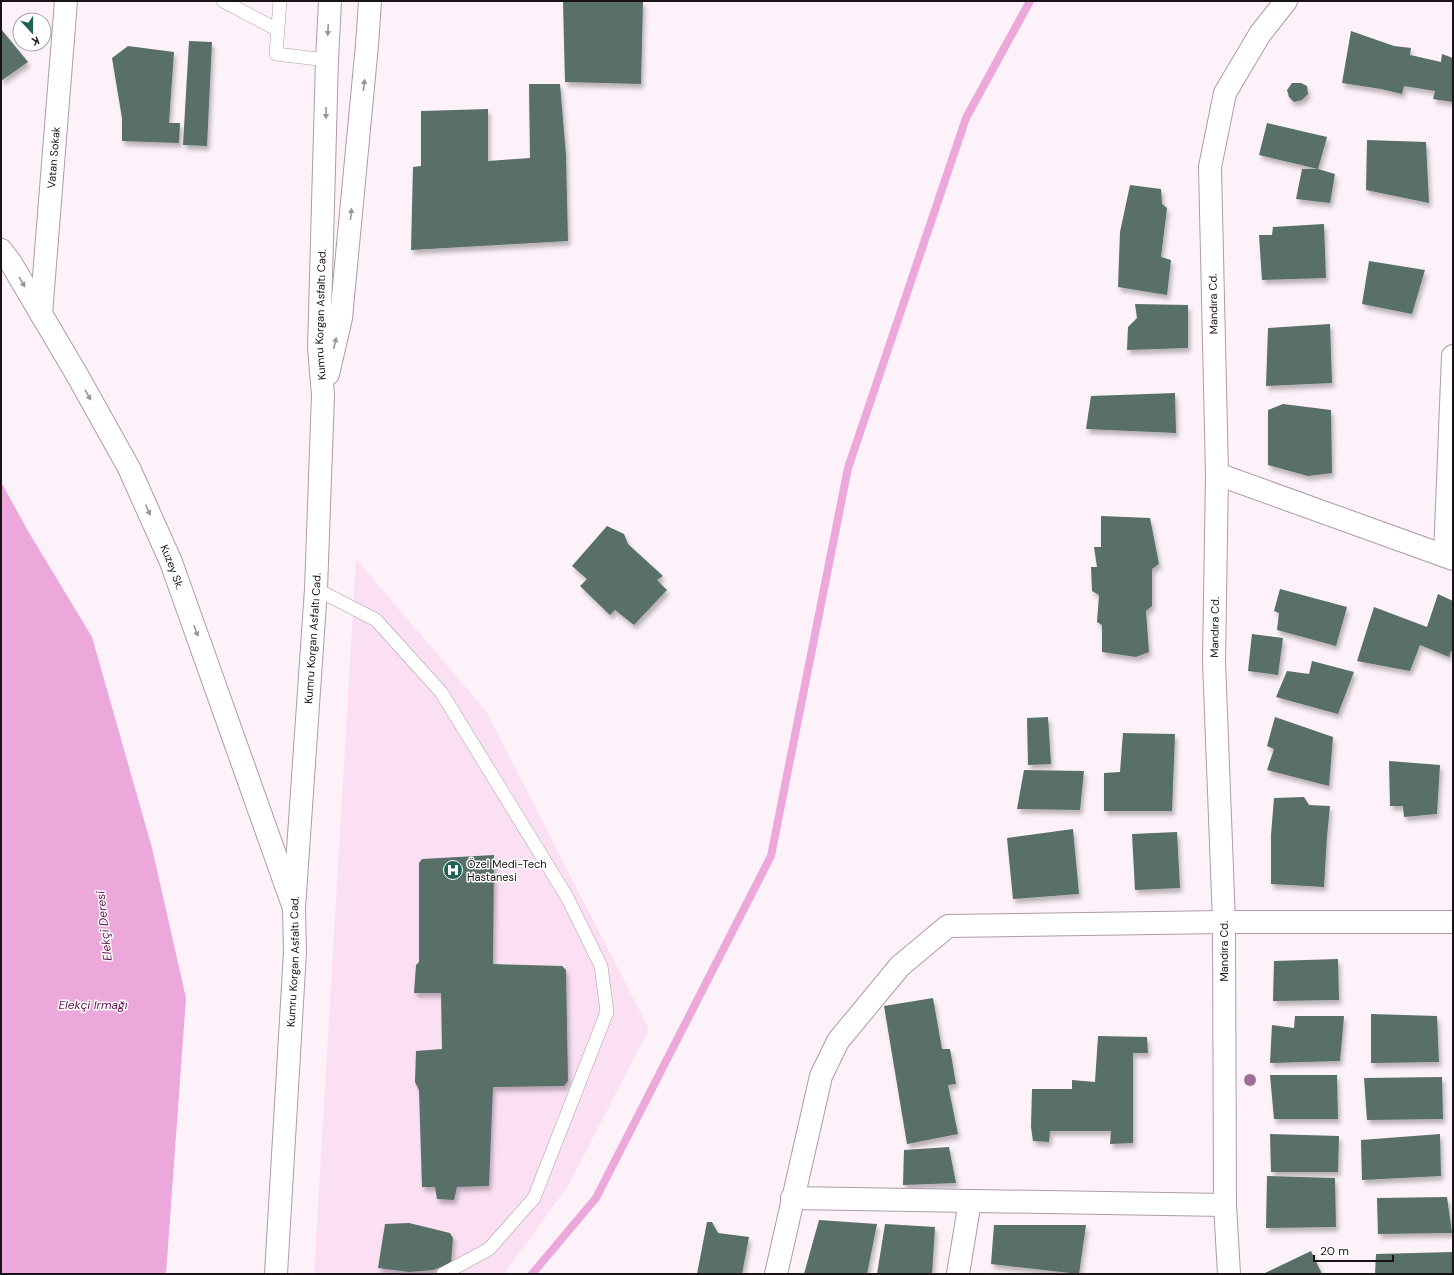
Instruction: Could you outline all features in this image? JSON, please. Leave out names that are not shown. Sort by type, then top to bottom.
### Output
[{"type":"street","name":"Vatan Sokak","points":[[41,314],[66,1]]},
{"type":"street","name":"Kumru Korgan Asfaltı Cad.","points":[[276,1274],[295,952],[294,908],[316,589],[323,395],[320,348],[327,60],[330,1]]},
{"type":"street","points":[[323,395],[342,318],[370,1]]},
{"type":"street","name":"Mandıra Cd.","points":[[1229,1274],[1225,1205],[1224,922],[1214,661],[1217,474],[1210,167],[1226,93],[1260,34],[1286,1]]},
{"type":"street","name":"Kuzey Sk.","points":[[1,250],[11,263],[41,314],[129,468],[171,562],[294,908]]},
{"type":"street","points":[[1217,474],[1449,558],[1453,356]]},
{"type":"street","points":[[776,1274],[792,1198],[821,1076],[838,1041],[900,966],[948,926],[1224,922],[1453,922]]},
{"type":"street","points":[[792,1198],[1225,1205]]},
{"type":"street","points":[[958,1274],[970,1201]]},
{"type":"lane","points":[[223,1],[278,30]]},
{"type":"lane","points":[[280,1],[276,54],[327,60]]},
{"type":"lane","points":[[316,589],[376,620],[441,692],[567,897],[602,966],[607,1012],[534,1198],[489,1249],[443,1274]]},
{"type":"shaded area","name":"Özel Medi-Tech Hastanesi","points":[[356,559],[486,711],[649,1029],[568,1186],[504,1274],[314,1274]]},
{"type":"water","name":"Elekçi Irmağı","points":[[1,482],[28,531],[92,637],[152,848],[186,998],[166,1274],[1,1274]]},
{"type":"building","points":[[563,1],[643,1],[641,84],[565,82]]},
{"type":"building","points":[[1,29],[12,42],[12,52],[20,52],[28,62],[1,81]]},
{"type":"building","points":[[1351,31],[1394,46],[1411,48],[1410,55],[1441,62],[1442,54],[1453,58],[1453,102],[1433,99],[1435,91],[1404,86],[1402,94],[1342,83]]},
{"type":"building","points":[[189,41],[212,42],[207,146],[183,145]]},
{"type":"building","points":[[128,46],[174,52],[169,123],[180,123],[179,143],[122,141],[122,118],[112,58]]},
{"type":"building","points":[[1292,83],[1301,83],[1307,86],[1308,94],[1302,100],[1294,102],[1289,97],[1287,90]]},
{"type":"building","points":[[529,84],[560,84],[566,155],[568,241],[411,250],[413,167],[421,166],[421,111],[488,109],[488,161],[530,158]]},
{"type":"building","points":[[1267,123],[1327,137],[1318,169],[1259,155]]},
{"type":"building","points":[[1367,140],[1426,142],[1429,203],[1366,190]]},
{"type":"building","points":[[1302,169],[1318,169],[1335,174],[1330,203],[1296,199]]},
{"type":"building","points":[[1130,185],[1161,189],[1162,204],[1167,208],[1161,257],[1171,260],[1167,295],[1118,287],[1120,232]]},
{"type":"building","points":[[1324,224],[1326,278],[1262,280],[1259,235],[1272,235],[1273,227]]},
{"type":"building","points":[[1369,261],[1425,270],[1412,314],[1362,304]]},
{"type":"building","points":[[1135,304],[1188,305],[1188,348],[1127,350],[1128,327],[1137,318]]},
{"type":"building","points":[[1330,324],[1332,383],[1266,386],[1268,328]]},
{"type":"building","points":[[1175,393],[1176,433],[1086,429],[1091,396]]},
{"type":"building","points":[[1283,404],[1331,410],[1332,473],[1308,476],[1268,465],[1268,410]]},
{"type":"building","points":[[1101,516],[1150,518],[1159,564],[1152,569],[1152,606],[1146,611],[1149,652],[1136,657],[1102,652],[1102,625],[1097,622],[1099,595],[1092,591],[1091,567],[1097,567],[1094,547],[1101,547]]},
{"type":"building","points":[[607,526],[624,534],[628,544],[663,576],[657,580],[667,590],[634,625],[615,610],[610,615],[580,586],[587,579],[572,566]]},
{"type":"building","points":[[1280,589],[1347,607],[1336,646],[1277,630],[1279,613],[1274,611]]},
{"type":"building","points":[[1438,594],[1453,601],[1453,652],[1451,651],[1449,657],[1420,645],[1410,671],[1357,661],[1374,607],[1427,627]]},
{"type":"building","points":[[1252,634],[1283,638],[1278,675],[1248,671]]},
{"type":"building","points":[[1312,661],[1354,672],[1338,714],[1276,697],[1287,671],[1309,674]]},
{"type":"building","points":[[1048,717],[1051,764],[1028,765],[1027,718]]},
{"type":"building","points":[[1275,717],[1333,737],[1329,786],[1267,770],[1274,749],[1267,746]]},
{"type":"building","points":[[1123,733],[1175,734],[1172,811],[1104,811],[1104,773],[1120,772]]},
{"type":"building","points":[[1389,761],[1440,765],[1437,814],[1404,817],[1403,806],[1390,806]]},
{"type":"building","points":[[1024,770],[1084,771],[1080,810],[1017,809]]},
{"type":"building","points":[[1304,797],[1309,805],[1330,806],[1324,887],[1271,884],[1271,835],[1274,798]]},
{"type":"building","points":[[1073,829],[1079,894],[1013,899],[1007,838]]},
{"type":"building","points":[[1177,832],[1180,888],[1135,890],[1132,834]]},
{"type":"building","points":[[494,855],[493,964],[562,966],[566,970],[568,1081],[564,1086],[493,1087],[489,1186],[457,1187],[454,1200],[437,1199],[435,1187],[422,1187],[419,1090],[415,1082],[416,1051],[442,1049],[441,993],[414,993],[416,965],[419,962],[419,863],[422,859]]},
{"type":"building","points":[[1338,959],[1339,1000],[1273,1001],[1274,961]]},
{"type":"building","points":[[933,998],[942,1049],[950,1049],[956,1084],[948,1085],[958,1134],[907,1144],[884,1006]]},
{"type":"building","points":[[1371,1014],[1437,1016],[1439,1062],[1371,1063]]},
{"type":"building","points":[[1295,1016],[1344,1016],[1340,1061],[1270,1063],[1272,1025],[1294,1028]]},
{"type":"building","points":[[1098,1036],[1147,1037],[1148,1053],[1133,1053],[1133,1143],[1110,1144],[1111,1131],[1050,1131],[1049,1142],[1033,1141],[1031,1127],[1032,1089],[1072,1089],[1072,1080],[1095,1082]]},
{"type":"building","points":[[1270,1075],[1337,1075],[1338,1119],[1274,1119]]},
{"type":"building","points":[[1442,1077],[1443,1119],[1367,1120],[1364,1078]]},
{"type":"building","points":[[1270,1134],[1339,1136],[1338,1172],[1271,1172]]},
{"type":"building","points":[[1440,1134],[1441,1176],[1362,1180],[1361,1140]]},
{"type":"building","points":[[949,1147],[956,1183],[903,1185],[904,1150]]},
{"type":"building","points":[[1267,1176],[1335,1178],[1336,1227],[1266,1228]]},
{"type":"building","points":[[1447,1197],[1452,1233],[1378,1234],[1377,1198]]},
{"type":"building","points":[[819,1220],[877,1224],[867,1274],[804,1274]]},
{"type":"building","points":[[707,1222],[712,1222],[718,1233],[749,1237],[742,1274],[697,1274]]},
{"type":"building","points":[[409,1223],[450,1233],[453,1238],[451,1263],[433,1270],[409,1272],[378,1268],[385,1224]]},
{"type":"building","points":[[885,1224],[935,1227],[932,1274],[877,1274]]},
{"type":"building","points":[[994,1225],[1086,1225],[1079,1274],[991,1264]]},
{"type":"building","points":[[1311,1251],[1322,1274],[1263,1274]]},
{"type":"building","points":[[1453,1252],[1453,1274],[1375,1274],[1376,1254]]},
{"type":"waterway","points":[[532,1274],[596,1198],[771,856],[848,468],[966,118],[1030,1]]},
{"type":"place","name":"Özel Medi-Tech Hastanesi","points":[[453,870]]},
{"type":"water label","name":"Elekçi Deresi","points":[[104,926]]}]
